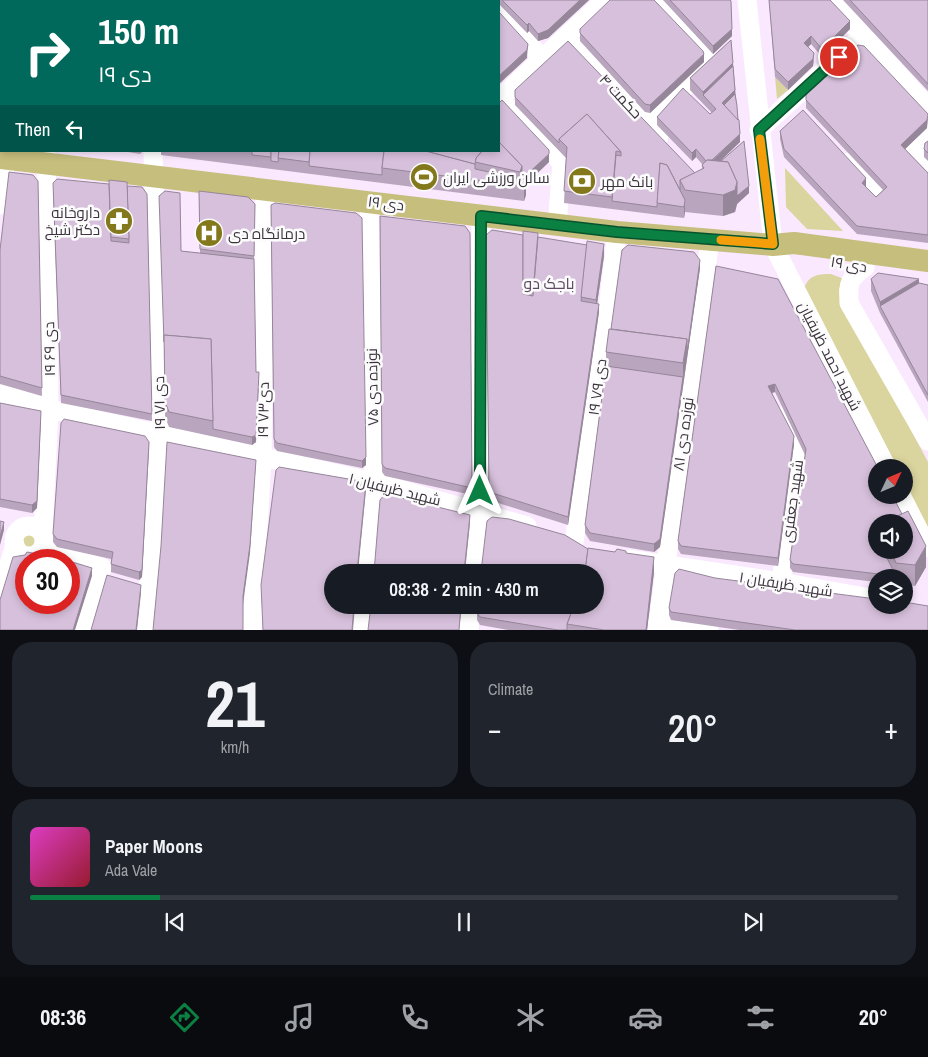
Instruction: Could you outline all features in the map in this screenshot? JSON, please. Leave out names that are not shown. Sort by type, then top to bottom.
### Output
[{"type":"main road","name":"۱۹ دی","points":[[3,158],[46,157],[154,176],[557,225],[710,240],[773,244],[794,243],[928,261]]},
{"type":"main road","name":"۱۹ دی","points":[[773,244],[792,254],[865,267],[928,274]]},
{"type":"street","points":[[500,98],[605,0]]},
{"type":"street","points":[[647,123],[718,56],[653,0]]},
{"type":"street","name":"شهید احمد ظریفیان","points":[[747,0],[759,130],[773,244],[882,459]]},
{"type":"street","points":[[831,0],[928,107]]},
{"type":"street","points":[[500,13],[542,58]]},
{"type":"street","points":[[759,130],[798,106],[821,62],[863,35]]},
{"type":"street","name":"حکمت ۴","points":[[565,37],[671,150]]},
{"type":"street","points":[[684,89],[697,103]]},
{"type":"street","points":[[500,100],[562,163],[557,225]]},
{"type":"street","points":[[928,134],[910,151],[928,171]]},
{"type":"street","points":[[836,148],[881,196]]},
{"type":"street","name":"۱۹ دی ۷۱","points":[[145,630],[160,435],[153,152]]},
{"type":"street","name":"۱۹ دی ۶۹","points":[[42,542],[50,409],[46,157]]},
{"type":"street","points":[[0,205],[3,158]]},
{"type":"street","name":"۱۹ دی۷۳","points":[[252,630],[262,458],[265,190]]},
{"type":"street","name":"نوزده دی ۷۵","points":[[367,564],[374,482],[369,201]]},
{"type":"street","points":[[475,564],[480,511],[481,216]]},
{"type":"street","name":"۱۹ دی ۷۹","points":[[557,536],[606,324],[617,232]]},
{"type":"street","name":"نوزده دی ۸۱","points":[[658,626],[710,240]]},
{"type":"street","points":[[865,267],[851,278],[848,286],[849,302],[928,441]]},
{"type":"street","name":"شهید ظریفیان ۱","points":[[0,392],[50,409],[374,482],[480,511],[557,536],[591,552]]},
{"type":"street","name":"شهید جعفری","points":[[776,403],[799,449],[781,582]]},
{"type":"street","points":[[906,504],[928,548]]},
{"type":"street","points":[[0,523],[21,528],[33,526],[42,542],[102,567],[83,630]]},
{"type":"street","points":[[0,592],[14,545],[15,535],[21,528]]},
{"type":"street","points":[[14,545],[20,553],[30,556],[42,542]]},
{"type":"street","name":"شهید ظریفیان ۱","points":[[609,556],[665,566],[781,582],[868,598]]},
{"type":"street","points":[[361,630],[362,614]]},
{"type":"street","points":[[469,630],[470,614]]},
{"type":"street","points":[[658,626],[709,630]]},
{"type":"shaded area","points":[[775,77],[788,90],[777,99]]},
{"type":"shaded area","points":[[785,168],[843,231],[807,229],[786,207]]},
{"type":"shaded area","points":[[822,274],[831,274],[844,279],[839,289],[840,297],[928,462],[928,529],[913,499],[913,459],[893,459],[804,288],[811,278]]},
{"type":"shaded area","points":[[25,532],[33,532],[38,537],[38,545],[34,549],[24,549],[20,545],[20,537]]},
{"type":"building","points":[[502,0],[580,0],[548,30],[538,34],[529,23],[527,25]]},
{"type":"building","points":[[610,0],[654,0],[703,51],[704,54],[650,105],[645,104],[580,33],[580,29]]},
{"type":"building","points":[[670,0],[730,0],[732,29],[713,46]]},
{"type":"building","points":[[769,0],[830,0],[850,21],[822,49],[811,36],[804,43],[814,53],[813,59],[788,82],[775,69]]},
{"type":"building","points":[[850,0],[928,0],[928,84]]},
{"type":"building","points":[[500,13],[528,44],[527,50],[500,75]]},
{"type":"building","points":[[731,40],[733,63],[703,92],[690,78]]},
{"type":"building","points":[[568,41],[695,173],[680,180],[680,190],[667,165],[660,163],[657,207],[612,201],[616,155],[621,156],[621,152],[587,114],[559,139],[559,143],[515,97],[515,90]]},
{"type":"building","points":[[858,45],[864,46],[928,114],[927,120],[901,145],[928,173],[928,235],[857,226],[784,149],[780,131],[803,110],[866,178],[862,183],[876,197],[887,187],[806,100],[806,93]]},
{"type":"building","points":[[733,66],[735,90],[722,103],[739,120],[740,134],[712,160],[706,161],[696,149],[692,153],[657,117],[683,88],[710,114],[716,109],[703,95]]},
{"type":"building","points":[[735,94],[737,106],[738,120],[724,105]]},
{"type":"building","points":[[502,100],[549,150],[549,154],[522,179],[522,166],[500,143],[500,102]]},
{"type":"building","points":[[587,114],[621,152],[616,151],[612,197],[564,191],[567,147],[559,139]]},
{"type":"building","points":[[744,141],[749,186],[737,196],[737,182],[728,162],[721,161]]},
{"type":"building","points":[[928,141],[928,153],[924,149],[925,143]]},
{"type":"building","points":[[500,143],[522,166],[520,172],[475,162],[481,152],[500,152]]},
{"type":"building","points":[[252,152],[271,152],[271,157],[252,155]]},
{"type":"building","points":[[271,152],[279,152],[278,162],[271,161]]},
{"type":"building","points":[[279,152],[310,152],[309,162],[278,158]]},
{"type":"building","points":[[310,152],[384,152],[382,175],[309,166]]},
{"type":"building","points":[[384,152],[430,152],[475,164],[475,169],[526,180],[524,186],[382,168]]},
{"type":"building","points":[[430,152],[481,152],[476,158],[475,164]]},
{"type":"building","points":[[707,160],[728,162],[737,182],[735,190],[723,195],[685,190],[680,180],[704,168],[702,165]]},
{"type":"building","points":[[660,163],[667,165],[685,200],[684,207],[657,203]]},
{"type":"building","points":[[9,172],[33,175],[38,181],[42,388],[0,376],[0,250]]},
{"type":"building","points":[[57,179],[109,184],[111,241],[129,243],[127,186],[142,187],[147,194],[152,414],[61,395],[53,183]]},
{"type":"building","name":"داروخانه دکتر شیخ","points":[[109,180],[127,182],[129,239],[111,237]]},
{"type":"building","points":[[165,191],[180,193],[181,251],[254,259],[256,372],[259,372],[256,435],[252,437],[213,429],[211,339],[164,335],[164,342],[159,196]]},
{"type":"building","points":[[199,191],[248,197],[255,204],[254,256],[200,249]]},
{"type":"building","points":[[275,203],[356,213],[362,218],[366,457],[362,461],[277,443],[274,439],[271,205]]},
{"type":"building","points":[[380,216],[465,226],[470,233],[472,488],[385,468],[382,464]]},
{"type":"building","points":[[492,230],[523,235],[523,294],[533,296],[538,237],[587,245],[581,301],[599,304],[568,517],[489,492],[486,235]]},
{"type":"building","points":[[523,231],[538,233],[533,292],[523,291]]},
{"type":"building","points":[[587,241],[604,244],[596,300],[581,297]]},
{"type":"building","points":[[628,245],[694,252],[700,260],[687,353],[687,339],[611,329],[622,250]]},
{"type":"building","points":[[716,266],[778,279],[873,459],[868,459],[868,504],[897,504],[902,514],[868,514],[868,559],[888,559],[892,569],[868,569],[868,573],[793,564],[790,560],[806,449],[775,384],[768,386],[794,436],[778,558],[681,546],[678,541]]},
{"type":"building","points":[[878,273],[919,279],[880,302],[871,279]]},
{"type":"building","points":[[919,283],[928,285],[928,395],[880,306]]},
{"type":"building","points":[[609,329],[687,339],[683,363],[606,352]]},
{"type":"building","points":[[164,335],[211,339],[213,421],[169,412],[165,402]]},
{"type":"building","points":[[606,366],[683,377],[660,539],[654,544],[590,533],[585,525]]},
{"type":"building","points":[[0,403],[41,411],[37,501],[32,505],[0,499]]},
{"type":"building","points":[[64,419],[145,436],[149,442],[142,570],[139,572],[111,564],[113,552],[57,539],[53,534],[61,423]]},
{"type":"building","points":[[167,442],[256,460],[250,545],[243,596],[243,630],[153,630],[161,546]]},
{"type":"building","points":[[279,467],[366,482],[358,564],[324,564],[324,614],[353,614],[352,630],[263,630],[261,585],[276,470]]},
{"type":"building","points":[[385,494],[470,515],[465,564],[375,564],[380,500]]},
{"type":"building","points":[[492,517],[509,519],[565,535],[588,549],[586,564],[482,564],[487,521]]},
{"type":"building","points":[[0,521],[4,522],[0,537]]},
{"type":"building","points":[[913,521],[926,546],[915,565],[896,563],[894,559],[913,559]]},
{"type":"building","points":[[588,548],[615,552],[617,549],[626,551],[626,553],[654,557],[646,630],[604,630],[567,624],[571,614],[604,614],[604,564],[586,564]]},
{"type":"building","points":[[13,557],[15,557],[15,614],[78,614],[73,630],[0,630],[0,600]]},
{"type":"building","points":[[80,564],[92,568],[80,607]]},
{"type":"building","points":[[679,569],[715,578],[868,598],[868,614],[913,614],[913,604],[928,606],[928,630],[795,630],[671,612],[669,608],[675,573]]},
{"type":"building","points":[[107,575],[141,585],[136,630],[91,630]]},
{"type":"building","points":[[370,614],[460,614],[459,630],[368,630]]},
{"type":"building","points":[[478,614],[571,614],[567,630],[480,617]]},
{"type":"slow traffic","points":[[721,240],[773,244],[760,139]]},
{"type":"place","name":"سالن ورزشی ایران","points":[[424,177]]},
{"type":"place","name":"بانک مهر","points":[[582,181]]},
{"type":"place","name":"داروخانه دکتر شیخ","points":[[119,221]]},
{"type":"place","name":"درمانگاه دی","points":[[209,233]]},
{"type":"district","name":"باجک دو","points":[[549,283]]},
{"type":"route","points":[[480,491],[481,216],[617,232],[773,244],[759,130],[839,57]]}]
